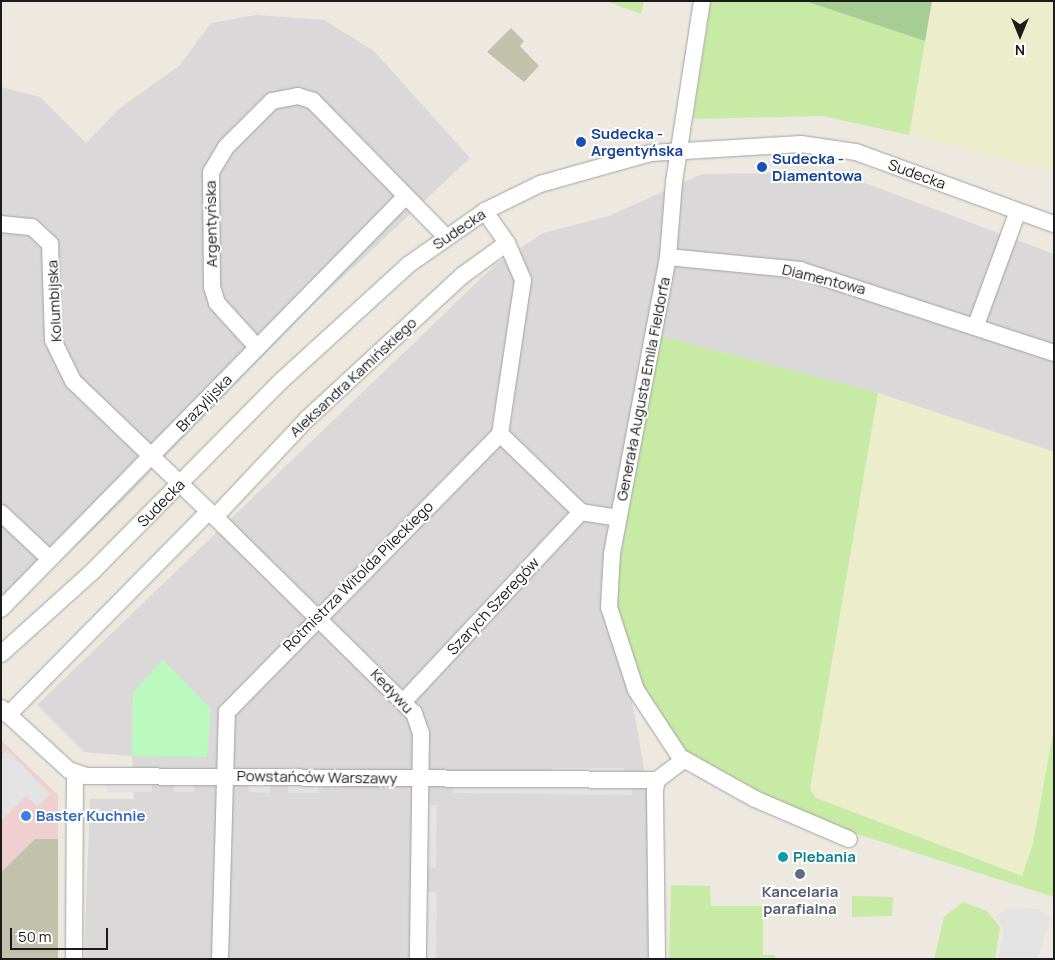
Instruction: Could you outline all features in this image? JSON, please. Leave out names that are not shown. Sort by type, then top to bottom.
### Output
[{"type":"street","name":"Generała Augusta Emila Fieldorfa","points":[[702,1],[680,149],[668,257],[618,518],[608,588],[614,626],[636,690],[684,760],[755,799],[849,839]]},
{"type":"street","name":"Argentyńska","points":[[256,346],[217,303],[212,287],[211,172],[226,147],[272,101],[298,96],[313,101],[445,236]]},
{"type":"street","name":"Sudecka","points":[[1,654],[180,483],[316,348],[445,236],[485,211],[586,167],[680,149],[765,144],[831,147],[1054,224]]},
{"type":"street","name":"Brazylijska","points":[[1,609],[152,457],[256,346],[406,196]]},
{"type":"street","points":[[485,211],[507,243],[523,280],[500,434],[582,512],[618,518]]},
{"type":"street","points":[[976,325],[1018,211]]},
{"type":"street","name":"Kolumbijska","points":[[1,224],[32,228],[50,244],[53,340],[62,364],[152,457],[180,483]]},
{"type":"street","name":"Aleksandra Kamińskiego","points":[[4,712],[212,514],[308,418],[463,275],[507,243]]},
{"type":"street","name":"Diamentowa","points":[[668,257],[800,270],[976,325],[1054,353]]},
{"type":"street","name":"Rotmistrza Witolda Pileckiego","points":[[220,959],[223,776],[227,712],[318,617],[500,434]]},
{"type":"street","points":[[180,483],[212,514]]},
{"type":"street","name":"Szarych Szeregów","points":[[405,700],[582,512]]},
{"type":"street","points":[[1,513],[50,559]]},
{"type":"street","name":"Kedywu","points":[[212,514],[405,700],[421,733],[418,959]]},
{"type":"street","points":[[4,712],[75,773],[74,959]]},
{"type":"street","points":[[658,959],[657,780],[684,760]]},
{"type":"street","name":"Powstańców Warszawy","points":[[75,773],[657,780]]},
{"type":"shaded area","points":[[932,1],[1054,1],[1054,172],[909,135]]},
{"type":"shaded area","points":[[256,15],[324,20],[374,51],[470,158],[313,305],[109,515],[1,617],[1,87],[40,97],[86,143],[119,109],[180,65],[211,23]]},
{"type":"shaded area","points":[[511,28],[524,41],[520,46],[539,66],[524,82],[487,52]]},
{"type":"shaded area","points":[[838,173],[1054,254],[1054,452],[878,393],[660,336],[614,600],[661,863],[658,959],[84,959],[90,799],[134,799],[132,756],[84,752],[37,705],[496,264],[543,233],[609,216],[702,174]]},
{"type":"shaded area","points":[[878,393],[1054,452],[1054,728],[1033,844],[1022,876],[816,798],[810,789]]},
{"type":"shaded area","points":[[1,740],[58,795],[58,839],[35,839],[1,872]]},
{"type":"shaded area","points":[[7,750],[50,794],[38,807],[26,796],[1,821],[1,755]]},
{"type":"shaded area","points":[[553,768],[623,768],[626,774],[549,773]]},
{"type":"shaded area","points":[[107,782],[152,782],[152,792],[107,792]]},
{"type":"shaded area","points":[[174,782],[194,782],[194,792],[174,792]]},
{"type":"shaded area","points":[[249,783],[270,783],[270,793],[249,792]]},
{"type":"shaded area","points":[[453,783],[632,785],[632,795],[453,793]]},
{"type":"shaded area","points":[[288,784],[319,784],[319,793],[288,793]]},
{"type":"shaded area","points":[[427,805],[437,805],[436,868],[427,867]]},
{"type":"shaded area","points":[[35,839],[58,839],[58,959],[1,959],[1,872]]},
{"type":"shaded area","points":[[427,892],[437,892],[436,959],[427,959]]},
{"type":"shaded area","points":[[1008,908],[1038,909],[1050,917],[1038,959],[998,959],[1004,929],[995,916]]},
{"type":"green space","points":[[605,1],[644,1],[641,14]]},
{"type":"green space","points":[[711,1],[805,1],[925,41],[909,135],[823,116],[693,119]]},
{"type":"green space","points":[[805,1],[932,1],[925,41]]},
{"type":"green space","points":[[660,336],[878,393],[810,789],[816,798],[1022,876],[1033,844],[1054,728],[1054,897],[823,823],[687,755],[636,676],[614,600]]},
{"type":"green space","points":[[163,660],[211,709],[207,757],[132,756],[133,692]]},
{"type":"green space","points":[[671,885],[710,886],[711,906],[763,906],[763,955],[775,955],[776,959],[669,959]]},
{"type":"green space","points":[[852,896],[893,897],[892,916],[852,917]]},
{"type":"green space","points":[[963,902],[987,911],[1000,927],[995,959],[934,959],[944,917]]},
{"type":"place","name":"Sudecka - Argentyńska","points":[[581,142]]},
{"type":"place","name":"Sudecka - Diamentowa","points":[[762,167]]},
{"type":"place","name":"Baster Kuchnie","points":[[26,816]]},
{"type":"place","name":"Plebania","points":[[783,857]]},
{"type":"place","name":"Kancelaria parafialna","points":[[800,874]]}]
